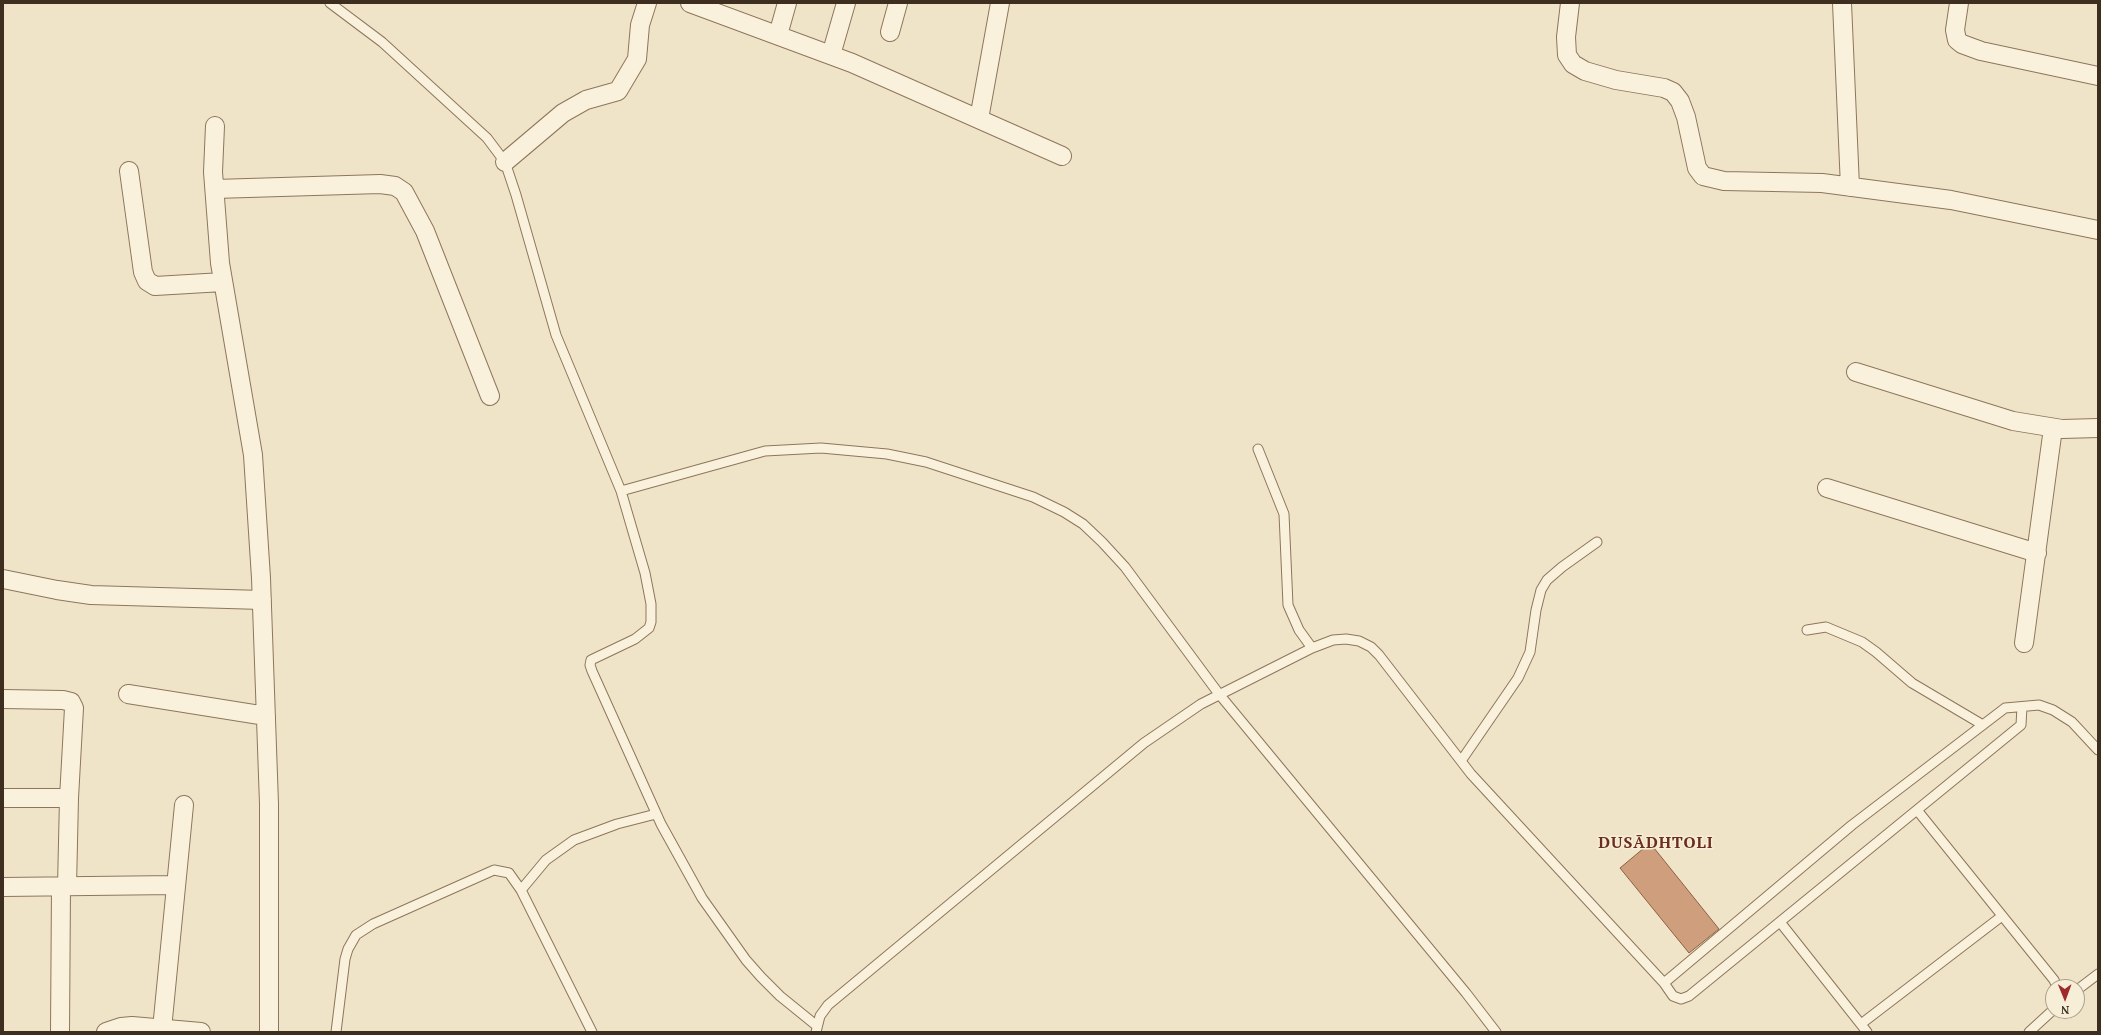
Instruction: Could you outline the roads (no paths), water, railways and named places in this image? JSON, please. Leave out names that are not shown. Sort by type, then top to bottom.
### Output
[{"type":"street","points":[[505,162],[563,113],[586,100],[618,91],[637,59],[640,25],[647,3]]},
{"type":"street","points":[[692,3],[831,55],[1062,156]]},
{"type":"street","points":[[778,35],[787,3]]},
{"type":"street","points":[[831,55],[846,3]]},
{"type":"street","points":[[890,32],[898,3]]},
{"type":"street","points":[[979,119],[1000,3]]},
{"type":"street","points":[[1570,3],[1566,37],[1567,55],[1573,64],[1585,71],[1664,88],[1673,92],[1680,101],[1686,117],[1697,168],[1703,176],[1724,180],[1822,183],[1951,200],[2098,230]]},
{"type":"street","points":[[1842,3],[1850,187]]},
{"type":"street","points":[[1959,3],[1955,30],[1957,40],[1962,44],[1981,51],[2098,76]]},
{"type":"street","points":[[215,126],[214,189],[220,263],[252,455],[262,600],[270,812],[269,1032]]},
{"type":"street","points":[[129,171],[143,272],[147,282],[155,286],[223,282]]},
{"type":"street","points":[[214,189],[380,184],[395,186],[404,192],[425,231],[490,396]]},
{"type":"street","points":[[1856,372],[2013,421],[2053,428],[2098,428]]},
{"type":"street","points":[[2024,643],[2053,428]]},
{"type":"street","points":[[1827,488],[2037,553]]},
{"type":"street","points":[[3,579],[91,595],[262,600]]},
{"type":"street","points":[[128,694],[266,716]]},
{"type":"street","points":[[3,699],[63,700],[71,702],[73,706],[75,718],[64,887],[60,1032]]},
{"type":"street","points":[[3,798],[69,798]]},
{"type":"street","points":[[173,1030],[175,885],[184,805]]},
{"type":"street","points":[[3,887],[175,885]]},
{"type":"street","points":[[106,1032],[121,1027],[132,1026],[200,1032]]},
{"type":"lane","points":[[330,3],[394,52],[488,138],[505,162],[516,195],[556,335],[621,491],[645,573],[651,604],[651,622],[649,628],[635,639],[594,658],[590,665],[656,814],[702,898],[746,960],[780,996],[816,1029],[820,1016],[828,1005],[1144,743],[1196,707],[1219,694],[1312,648],[1333,640],[1346,639],[1359,641],[1371,647],[1379,655],[1461,761],[1664,983],[1673,996],[1681,999],[1685,999],[2021,725],[2022,707]]},
{"type":"lane","points":[[621,491],[765,451],[821,448],[887,454],[926,462],[1026,495],[1064,512],[1083,524],[1102,542],[1124,567],[1219,694],[1466,993],[1496,1032]]},
{"type":"lane","points":[[1258,449],[1284,514],[1288,605],[1299,630],[1312,648]]},
{"type":"lane","points":[[1461,761],[1518,678],[1530,652],[1536,610],[1541,590],[1547,580],[1597,542]]},
{"type":"lane","points":[[1807,630],[1826,627],[1844,633],[1862,642],[1912,683],[1983,725]]},
{"type":"lane","points":[[1664,983],[1852,825],[2005,708],[2039,705],[2060,714],[2072,722],[2098,750]]},
{"type":"lane","points":[[1917,810],[2053,979]]},
{"type":"lane","points":[[521,890],[546,860],[574,840],[618,824],[656,814]]},
{"type":"lane","points":[[336,1032],[345,959],[352,942],[363,930],[473,878],[494,870],[509,873],[521,890],[592,1032]]},
{"type":"lane","points":[[1861,1024],[2002,916]]},
{"type":"lane","points":[[1780,922],[1867,1032]]},
{"type":"lane","points":[[2085,984],[2098,974]]},
{"type":"lane","points":[[2029,1032],[2045,1017]]},
{"type":"district","name":"DUSĀDHTOLI","points":[[1656,843]]}]
